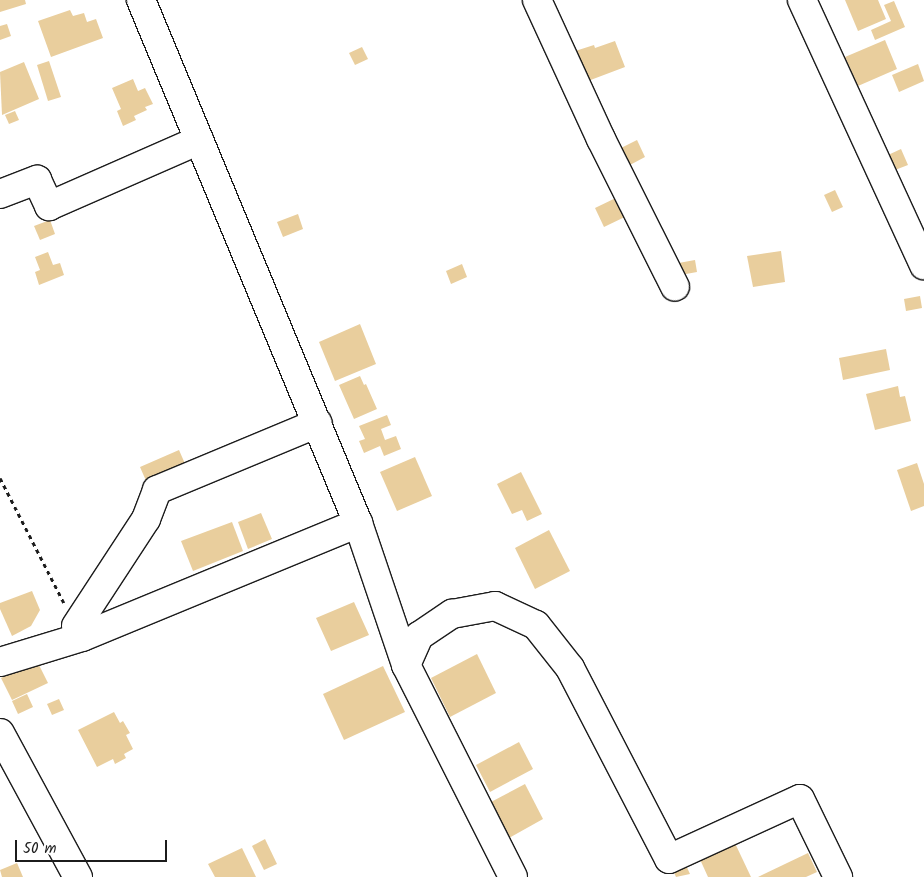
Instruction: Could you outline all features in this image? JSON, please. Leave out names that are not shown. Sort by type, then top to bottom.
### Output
[{"type":"lane","points":[[141,0],[358,523],[406,665],[513,877]]},
{"type":"lane","points":[[537,0],[601,139],[675,287]]},
{"type":"lane","points":[[802,0],[924,265]]},
{"type":"lane","points":[[0,194],[37,180],[49,206],[199,140]]},
{"type":"lane","points":[[76,626],[146,519],[157,490],[318,423]]},
{"type":"lane","points":[[0,662],[82,637],[358,523]]},
{"type":"lane","points":[[406,665],[419,636],[452,614],[495,606],[536,625],[570,668],[669,859],[800,799],[838,877]]},
{"type":"lane","points":[[0,733],[78,877]]},
{"type":"path","points":[[0,478],[76,626]]},
{"type":"building","points":[[0,0],[25,0],[26,4],[0,12]]},
{"type":"building","points":[[845,0],[878,0],[886,19],[858,31]]},
{"type":"building","points":[[894,1],[905,27],[875,40],[871,30],[891,21],[884,5]]},
{"type":"building","points":[[70,10],[73,16],[84,13],[87,22],[96,19],[103,38],[51,57],[38,21]]},
{"type":"building","points":[[7,24],[11,36],[0,40],[0,26]]},
{"type":"building","points":[[885,40],[897,69],[858,86],[845,57]]},
{"type":"building","points":[[615,41],[625,67],[580,84],[569,53],[594,45],[595,48]]},
{"type":"building","points":[[362,47],[368,59],[355,65],[349,53]]},
{"type":"building","points":[[49,61],[61,97],[48,101],[37,65]]},
{"type":"building","points":[[24,62],[39,99],[2,115],[0,72]]},
{"type":"building","points":[[918,64],[924,81],[899,92],[892,75]]},
{"type":"building","points":[[133,79],[138,91],[145,88],[153,104],[145,107],[147,110],[134,116],[136,120],[123,126],[117,111],[121,109],[112,88]]},
{"type":"building","points":[[15,111],[19,120],[9,124],[5,115]]},
{"type":"building","points":[[637,140],[645,157],[628,166],[619,149]]},
{"type":"building","points":[[901,149],[908,165],[895,170],[888,155]]},
{"type":"building","points":[[835,190],[843,207],[832,212],[824,195]]},
{"type":"building","points":[[624,194],[633,213],[604,227],[595,208]]},
{"type":"building","points":[[298,214],[303,229],[283,237],[277,222]]},
{"type":"building","points":[[50,220],[55,234],[40,240],[34,226]]},
{"type":"building","points":[[781,251],[785,282],[753,287],[747,256]]},
{"type":"building","points":[[48,252],[53,265],[60,263],[64,275],[39,285],[35,272],[40,270],[35,257]]},
{"type":"building","points":[[695,260],[697,272],[675,276],[673,264]]},
{"type":"building","points":[[462,264],[467,277],[451,284],[446,271]]},
{"type":"building","points":[[920,296],[922,308],[906,311],[904,299]]},
{"type":"building","points":[[360,324],[376,364],[335,381],[319,342]]},
{"type":"building","points":[[886,349],[890,370],[843,380],[839,358]]},
{"type":"building","points":[[360,376],[364,385],[366,384],[377,409],[354,419],[339,385]]},
{"type":"building","points":[[898,386],[900,397],[905,396],[911,421],[875,430],[866,394]]},
{"type":"building","points":[[387,415],[391,425],[381,429],[385,440],[396,436],[401,449],[384,456],[380,446],[364,453],[359,441],[365,439],[359,426]]},
{"type":"building","points":[[179,450],[186,466],[147,483],[140,467]]},
{"type":"building","points":[[415,457],[432,496],[397,511],[380,472]]},
{"type":"building","points":[[917,463],[924,484],[924,506],[911,511],[897,470]]},
{"type":"building","points":[[521,472],[542,514],[527,521],[522,510],[512,514],[497,484]]},
{"type":"building","points":[[261,513],[272,539],[248,549],[238,522]]},
{"type":"building","points":[[232,522],[243,551],[193,571],[181,541]]},
{"type":"building","points":[[549,530],[570,571],[535,589],[515,548]]},
{"type":"building","points":[[32,591],[40,610],[31,626],[12,636],[0,609],[0,603]]},
{"type":"building","points":[[354,602],[369,635],[331,651],[316,618]]},
{"type":"building","points":[[477,654],[496,693],[450,717],[431,678]]},
{"type":"building","points":[[37,661],[48,683],[12,700],[1,678]]},
{"type":"building","points":[[383,666],[405,712],[344,740],[323,694]]},
{"type":"building","points":[[27,694],[33,707],[18,714],[12,701]]},
{"type":"building","points":[[59,699],[64,710],[52,715],[47,704]]},
{"type":"building","points":[[114,712],[120,723],[123,721],[130,733],[126,735],[133,749],[124,754],[126,758],[115,764],[113,759],[97,767],[78,730]]},
{"type":"building","points":[[519,742],[533,769],[490,792],[476,765]]},
{"type":"building","points":[[525,784],[543,819],[509,838],[491,802]]},
{"type":"building","points":[[265,839],[277,864],[264,870],[252,846]]},
{"type":"building","points":[[733,839],[751,877],[708,877],[698,855]]},
{"type":"building","points":[[242,848],[256,877],[215,877],[208,864]]},
{"type":"building","points":[[808,853],[817,872],[806,877],[758,877]]},
{"type":"building","points":[[683,859],[690,874],[676,877],[670,864]]},
{"type":"building","points":[[17,863],[23,877],[2,877],[0,870]]}]
